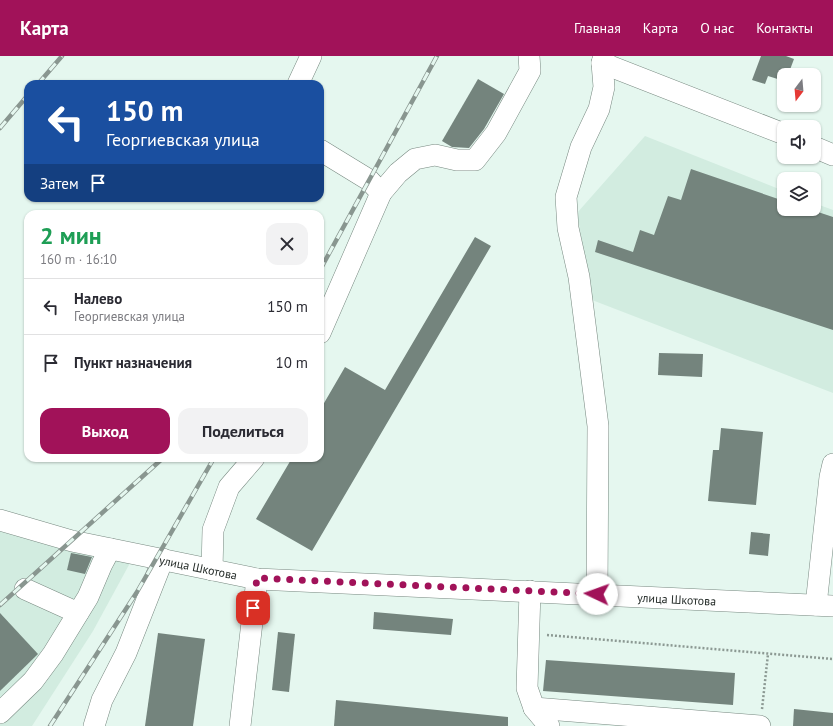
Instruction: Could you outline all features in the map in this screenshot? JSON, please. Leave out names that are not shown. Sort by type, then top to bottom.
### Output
[{"type":"street","points":[[300,80],[311,56]]},
{"type":"street","points":[[324,324],[381,193],[398,173],[415,159],[435,155],[457,160],[475,160],[496,133],[530,71],[529,56]]},
{"type":"street","points":[[597,594],[598,426],[579,277],[568,228],[566,197],[581,147],[599,109],[604,87],[603,60],[777,131]]},
{"type":"street","points":[[821,149],[833,155]]},
{"type":"street","points":[[324,152],[369,180],[381,193]]},
{"type":"street","points":[[212,570],[214,530],[229,487],[251,462]]},
{"type":"street","points":[[825,605],[830,477],[833,464]]},
{"type":"street","name":"улица Шкотова","points":[[0,520],[72,541],[257,578],[825,605]]},
{"type":"street","points":[[0,713],[33,681],[53,654],[88,597],[110,549]]},
{"type":"street","points":[[94,726],[102,700],[126,653],[163,560]]},
{"type":"street","points":[[240,726],[257,578]]},
{"type":"street","points":[[25,589],[78,613]]},
{"type":"street","points":[[530,591],[527,688],[534,708],[549,726]]},
{"type":"street","points":[[534,708],[760,726]]},
{"type":"path","points":[[529,633],[833,659]]},
{"type":"path","points":[[760,726],[768,654]]},
{"type":"shaded area","points":[[645,136],[777,188],[777,216],[821,216],[821,206],[833,210],[833,393],[592,300],[577,213]]},
{"type":"shaded area","points":[[0,527],[130,563],[93,631],[32,726],[0,726]]},
{"type":"building","points":[[761,56],[786,56],[794,59],[791,68],[777,68],[777,79],[768,76],[765,84],[752,80]]},
{"type":"building","points":[[478,79],[504,94],[484,129],[469,148],[452,147],[442,141]]},
{"type":"building","points":[[691,169],[777,199],[777,216],[821,216],[821,213],[833,217],[833,330],[595,252],[598,240],[633,252],[640,230],[654,235],[668,196],[681,200]]},
{"type":"building","points":[[475,237],[491,246],[312,551],[256,519],[290,462],[324,462],[324,403],[345,367],[385,390]]},
{"type":"building","points":[[659,353],[703,354],[702,377],[658,375]]},
{"type":"building","points":[[721,428],[763,432],[756,505],[708,501],[713,450],[719,450]]},
{"type":"building","points":[[751,532],[770,534],[768,556],[749,554]]},
{"type":"building","points":[[71,553],[92,557],[85,574],[67,570]]},
{"type":"building","points":[[374,612],[453,619],[451,635],[373,629]]},
{"type":"building","points":[[0,613],[38,654],[0,691]]},
{"type":"building","points":[[278,632],[295,634],[289,692],[272,690]]},
{"type":"building","points":[[158,633],[205,639],[193,726],[145,726]]},
{"type":"building","points":[[546,660],[735,673],[733,705],[543,691]]},
{"type":"building","points":[[336,700],[508,717],[508,726],[334,726]]},
{"type":"building","points":[[794,709],[833,713],[833,726],[793,726]]},
{"type":"railway","points":[[41,80],[62,56]]},
{"type":"railway","points":[[324,263],[437,56]]},
{"type":"railway","points":[[0,128],[24,100]]},
{"type":"railway","points":[[0,605],[159,462]]},
{"type":"railway","points":[[50,726],[137,592],[212,462]]},
{"type":"route","points":[[253,608],[257,578],[597,594]]}]
